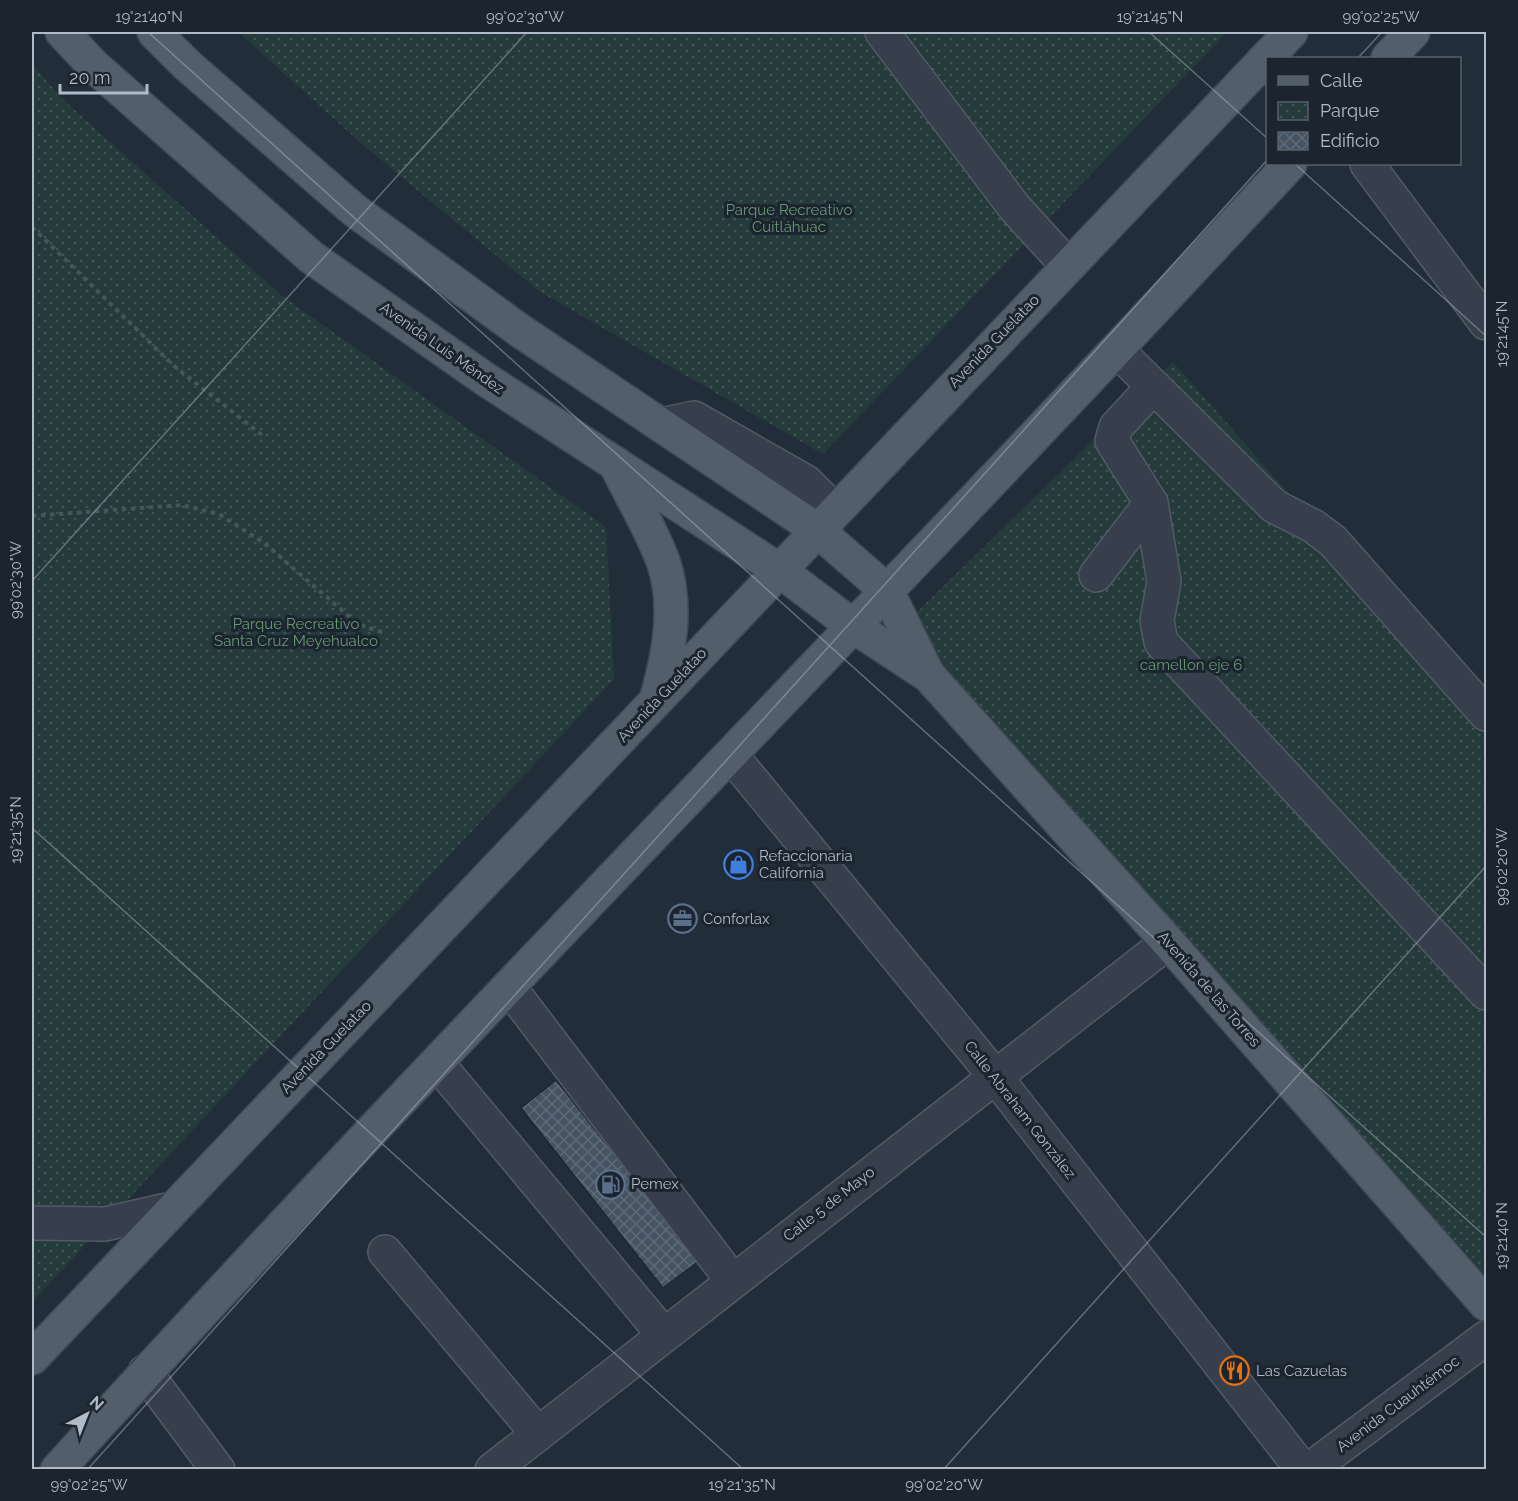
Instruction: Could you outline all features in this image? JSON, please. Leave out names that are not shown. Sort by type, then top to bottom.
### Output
[{"type":"main road","name":"Avenida Luis Méndez","points":[[62,32],[94,66],[312,257],[485,379],[779,570],[853,626]]},
{"type":"main road","points":[[154,32],[187,65],[354,210],[519,330],[816,529],[886,591]]},
{"type":"main road","name":"Avenida Guelatao","points":[[1267,57],[1291,32]]},
{"type":"main road","points":[[1389,57],[1413,32]]},
{"type":"main road","name":"Avenida Guelatao","points":[[32,1358],[171,1209],[655,703],[816,529],[1266,58]]},
{"type":"main road","points":[[57,1470],[146,1372],[437,1063],[1117,350],[1289,165]]},
{"type":"main road","points":[[615,463],[664,563],[670,594],[670,653],[655,703]]},
{"type":"main road","name":"Avenida de las Torres","points":[[886,591],[929,676]]},
{"type":"main road","name":"Avenida de las Torres","points":[[853,626],[929,676],[1168,942],[1486,1304]]},
{"type":"street","points":[[882,32],[1015,208],[1067,265]]},
{"type":"street","points":[[1368,165],[1485,319]]},
{"type":"street","points":[[1117,350],[1274,506],[1313,526],[1333,541],[1486,714]]},
{"type":"street","points":[[1153,387],[1116,427],[1112,441],[1151,503],[1164,581],[1157,621],[1161,642],[1486,993]]},
{"type":"street","points":[[1096,575],[1151,503]]},
{"type":"street","name":"Calle Abraham González","points":[[731,755],[994,1075],[1303,1470]]},
{"type":"street","name":"Calle 5 de Mayo","points":[[492,1470],[994,1075],[1168,942]]},
{"type":"street","points":[[509,987],[732,1280]]},
{"type":"street","points":[[437,1063],[664,1335]]},
{"type":"street","points":[[32,1223],[105,1224],[171,1209]]},
{"type":"street","points":[[385,1252],[538,1434]]},
{"type":"street","name":"Avenida Cuauhtémoc","points":[[1309,1470],[1486,1338]]},
{"type":"street","points":[[146,1372],[218,1470]]},
{"type":"path","points":[[32,226],[174,366],[262,435]]},
{"type":"path","points":[[32,516],[182,505],[219,514],[264,543],[358,624],[385,633]]},
{"type":"green space","name":"Parque Recreativo Cuitláhuac","points":[[238,32],[1227,32],[823,454],[540,292],[362,144]]},
{"type":"green space","name":"Parque Recreativo Santa Cruz Meyehualco","points":[[32,64],[61,98],[281,295],[606,527],[614,679],[32,1302]]},
{"type":"green space","name":"camellon eje 6","points":[[1173,362],[1486,717],[1486,1276],[905,624]]},
{"type":"building","name":"Pemex","points":[[556,1080],[699,1261],[663,1288],[521,1108]]},
{"type":"place","name":"Refaccionaria California","points":[[738,865]]},
{"type":"place","name":"Conforlax","points":[[682,919]]},
{"type":"place","name":"Pemex","points":[[610,1184]]},
{"type":"place","name":"Las Cazuelas","points":[[1235,1371]]}]
